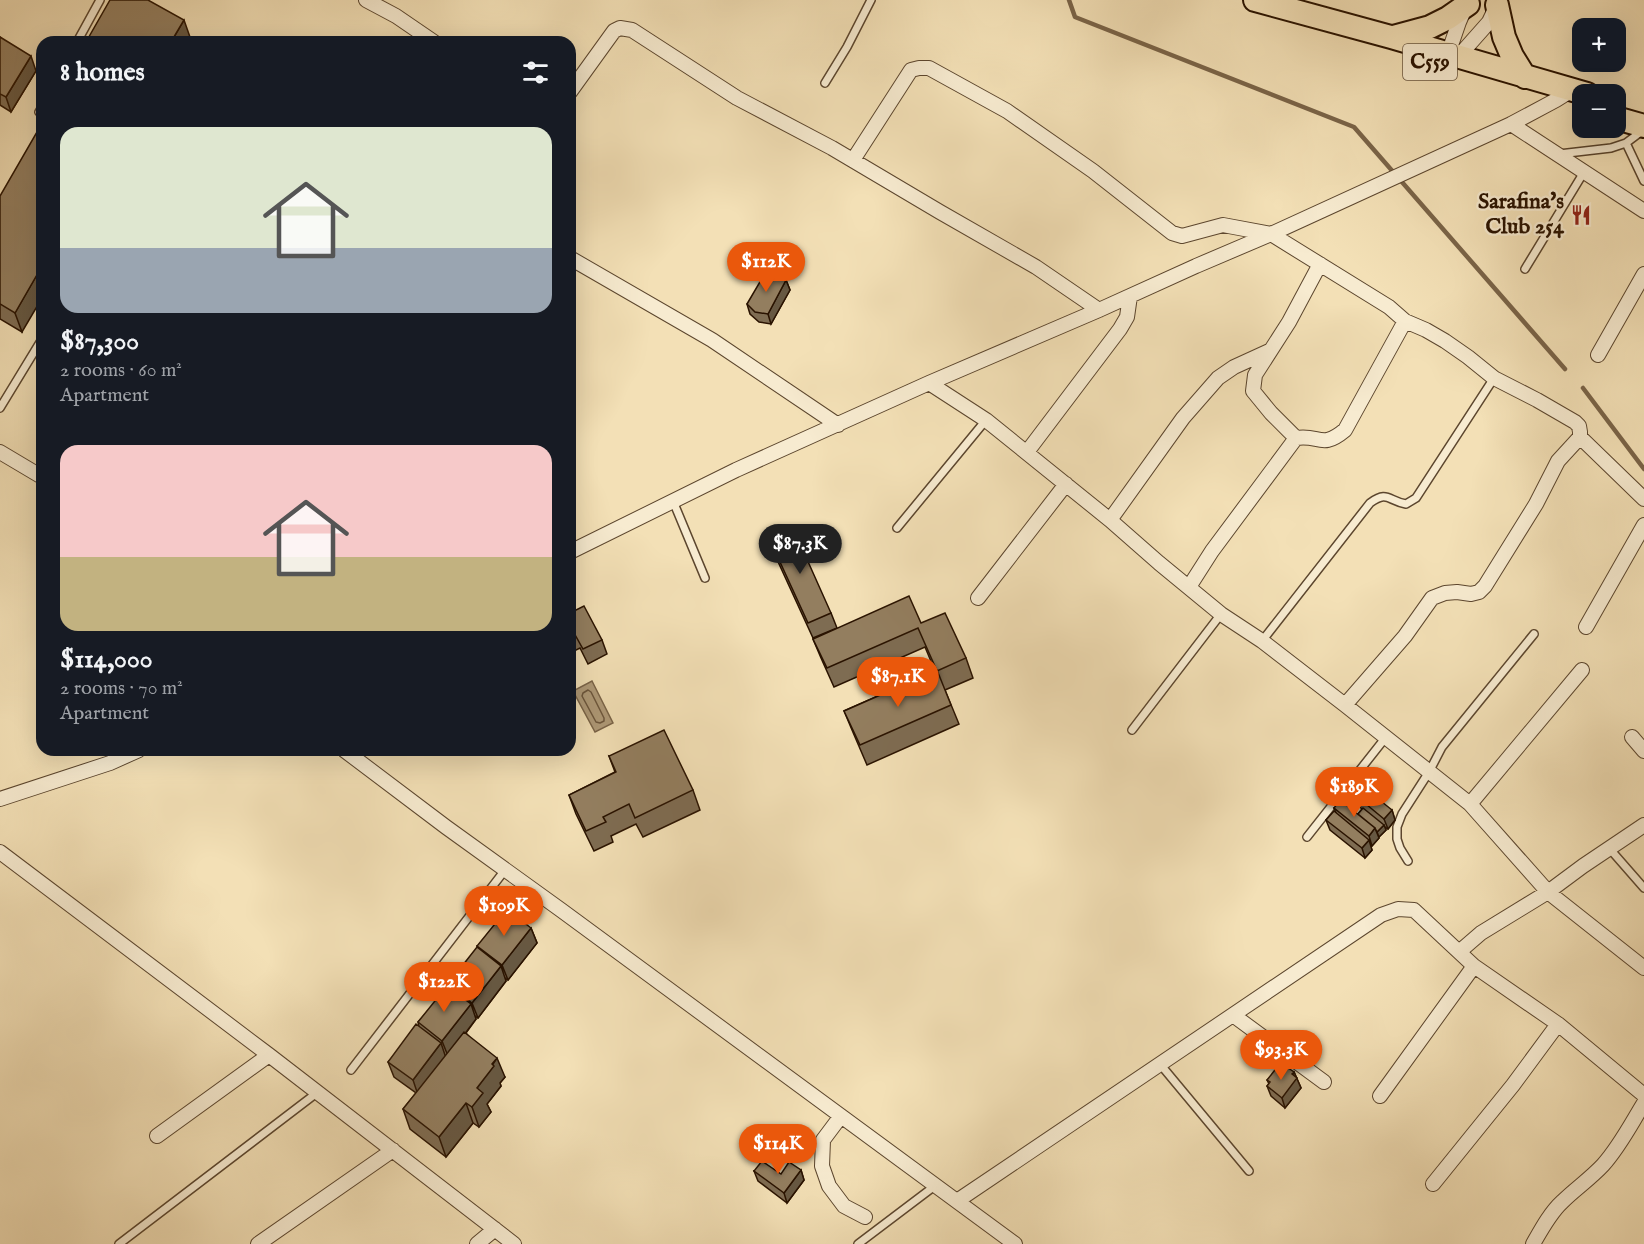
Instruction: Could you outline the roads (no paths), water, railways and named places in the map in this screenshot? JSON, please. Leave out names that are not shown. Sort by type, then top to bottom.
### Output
[{"type":"main road","name":"C559","points":[[1255,0],[1525,77],[1572,97]]},
{"type":"main road","points":[[1391,37],[1430,27],[1448,18],[1466,3]]},
{"type":"main road","points":[[1498,3],[1504,37],[1525,77]]},
{"type":"main road","name":"C559","points":[[1280,7],[1398,51],[1572,97]]},
{"type":"main road","points":[[1626,106],[1644,111]]},
{"type":"main road","points":[[1626,122],[1644,128]]},
{"type":"street","points":[[366,0],[396,16],[425,36]]},
{"type":"street","points":[[1453,56],[1458,22],[1466,3]]},
{"type":"street","points":[[1453,56],[1489,22],[1498,3]]},
{"type":"street","points":[[576,84],[614,31],[620,28],[632,30],[737,98],[853,160],[1036,267],[1099,310]]},
{"type":"street","points":[[853,160],[911,70],[929,68],[1016,118],[1094,171],[1172,233],[1182,236],[1223,225],[1271,234],[1389,307],[1405,321],[1445,341],[1494,378],[1538,400],[1579,426],[1580,437],[1558,461],[1536,504],[1485,586],[1479,592],[1471,594],[1445,593],[1432,598],[1405,636],[1346,705]]},
{"type":"street","points":[[576,549],[736,470],[928,383],[1099,310],[1271,234],[1412,168],[1572,99]]},
{"type":"street","points":[[1511,124],[1644,211]]},
{"type":"street","points":[[576,261],[712,340],[838,425]]},
{"type":"street","points":[[1296,438],[1253,391],[1255,375],[1289,322],[1320,264]]},
{"type":"street","points":[[1598,355],[1644,274]]},
{"type":"street","points":[[1027,452],[1120,329],[1127,317],[1130,296]]},
{"type":"street","points":[[1189,587],[1212,551],[1296,438],[1304,436],[1322,441],[1335,439],[1345,430],[1405,321]]},
{"type":"street","points":[[1110,520],[1183,418],[1218,378],[1234,367],[1269,351]]},
{"type":"street","points":[[928,383],[986,420],[1110,520],[1221,614],[1262,641],[1346,705],[1470,804],[1548,892],[1644,968]]},
{"type":"street","points":[[1580,437],[1644,499]]},
{"type":"street","points":[[0,452],[36,473]]},
{"type":"street","points":[[978,598],[1066,484]]},
{"type":"street","points":[[1586,627],[1644,525]]},
{"type":"street","points":[[1470,804],[1582,670]]},
{"type":"street","points":[[1632,737],[1644,751]]},
{"type":"street","points":[[0,799],[126,756]]},
{"type":"street","points":[[352,756],[1015,1244]]},
{"type":"street","points":[[1459,952],[1481,933],[1548,892],[1644,825]]},
{"type":"street","points":[[0,852],[318,1092],[514,1244]]},
{"type":"street","points":[[957,1201],[1381,915],[1398,909],[1414,910],[1474,966],[1558,1024],[1644,1095]]},
{"type":"street","points":[[1380,1096],[1474,966]]},
{"type":"street","points":[[1233,1015],[1324,1082]]},
{"type":"street","points":[[1433,1184],[1513,1085],[1558,1024]]},
{"type":"street","points":[[157,1136],[269,1055]]},
{"type":"street","points":[[1533,1244],[1561,1203],[1590,1179],[1622,1141],[1644,1103]]},
{"type":"street","points":[[841,1116],[824,1140],[822,1166],[829,1186],[844,1206],[865,1217]]},
{"type":"street","points":[[258,1244],[393,1150]]},
{"type":"street","points":[[477,1244],[495,1229]]},
{"type":"lane","points":[[80,36],[100,0]]},
{"type":"lane","points":[[825,83],[871,0]]},
{"type":"lane","points":[[1557,154],[1611,148],[1626,143],[1644,128]]},
{"type":"lane","points":[[1626,143],[1644,181]]},
{"type":"lane","points":[[1525,269],[1584,172]]},
{"type":"lane","points":[[0,408],[36,349]]},
{"type":"lane","points":[[1262,641],[1370,503],[1382,496],[1406,504],[1416,498],[1494,378]]},
{"type":"lane","points":[[897,528],[986,420]]},
{"type":"lane","points":[[673,501],[705,578]]},
{"type":"lane","points":[[1132,730],[1221,614]]},
{"type":"lane","points":[[1408,861],[1397,838],[1397,827],[1402,814],[1442,747],[1534,634]]},
{"type":"lane","points":[[1307,837],[1386,737]]},
{"type":"lane","points":[[1609,848],[1644,888]]},
{"type":"lane","points":[[351,1070],[505,869]]},
{"type":"lane","points":[[1160,1064],[1249,1171]]},
{"type":"lane","points":[[119,1244],[318,1092]]},
{"type":"lane","points":[[858,1244],[936,1185]]},
{"type":"water","points":[[592,681],[613,723],[595,732],[576,697],[576,689]]},
{"type":"waterway","points":[[1069,0],[1075,17],[1354,127],[1565,369]]},
{"type":"waterway","points":[[1583,388],[1644,469]]},
{"type":"place","name":"Sarafina's Club 254","points":[[1581,215]]}]
